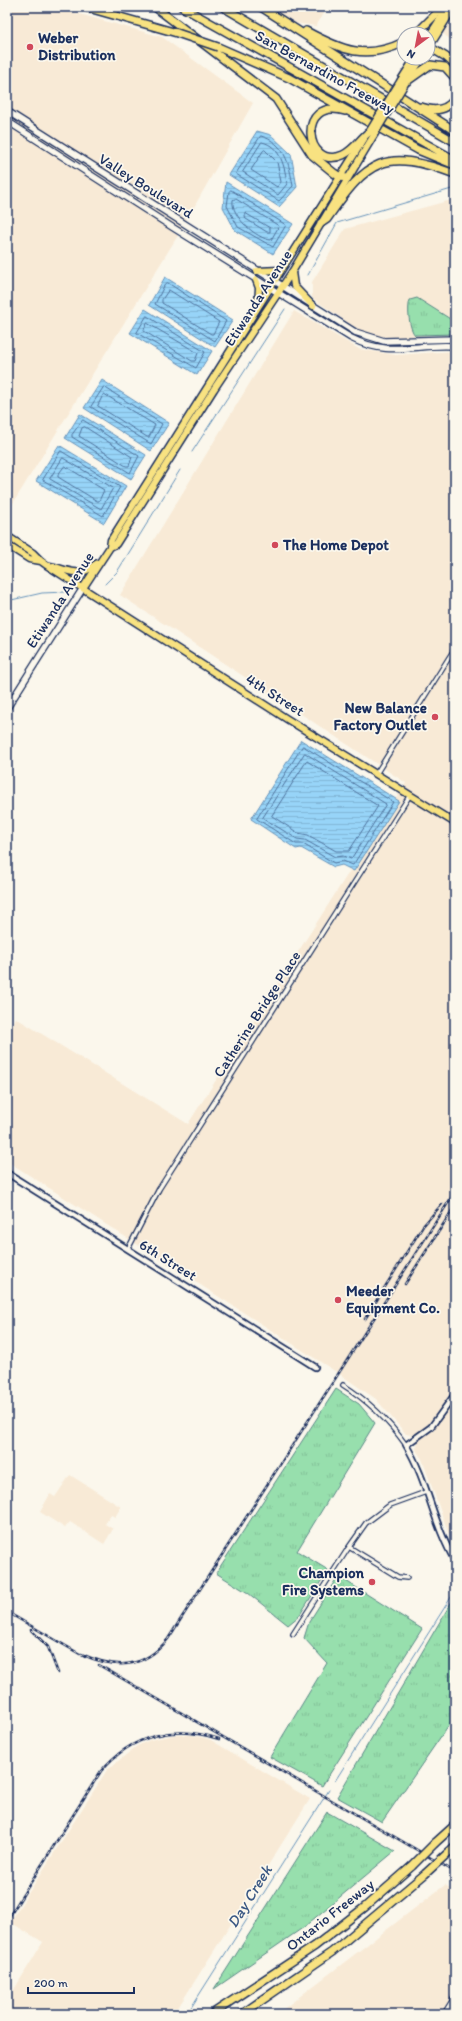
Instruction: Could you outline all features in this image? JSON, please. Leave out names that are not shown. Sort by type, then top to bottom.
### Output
[{"type":"highway","points":[[85,7],[177,33],[218,47],[289,78],[418,150],[455,165]]},
{"type":"highway","points":[[155,7],[276,99],[312,155],[344,177]]},
{"type":"highway","name":"San Bernardino Freeway","points":[[182,7],[455,160]]},
{"type":"highway","name":"San Bernardino Freeway","points":[[224,7],[455,142]]},
{"type":"highway","points":[[262,7],[399,97],[455,131]]},
{"type":"highway","points":[[424,26],[443,7]]},
{"type":"highway","points":[[282,20],[348,51],[381,51],[396,45]]},
{"type":"highway","points":[[436,52],[455,65]]},
{"type":"highway","points":[[404,81],[430,65],[445,67],[455,78]]},
{"type":"highway","points":[[399,97],[419,106],[434,110],[447,106],[455,98]]},
{"type":"highway","points":[[362,118],[340,110],[322,112],[316,117],[312,124],[310,132],[312,142],[322,154],[338,157],[347,153],[371,134]]},
{"type":"highway","points":[[321,223],[327,219],[356,180],[367,171],[380,164],[408,161],[429,165],[455,174]]},
{"type":"highway","name":"Ontario Freeway","points":[[212,2014],[315,1946],[365,1907],[412,1866],[455,1825]]},
{"type":"highway","name":"Ontario Freeway","points":[[242,2014],[332,1952],[425,1874],[453,1848]]},
{"type":"main road","points":[[436,26],[448,7]]},
{"type":"main road","points":[[436,35],[454,7]]},
{"type":"main road","name":"Etiwanda Avenue","points":[[404,81],[411,66]]},
{"type":"main road","name":"Etiwanda Avenue","points":[[7,708],[110,547],[111,540],[280,270],[344,177],[404,81],[416,66]]},
{"type":"main road","name":"Valley Boulevard","points":[[7,111],[347,328]]},
{"type":"main road","name":"Valley Boulevard","points":[[7,121],[319,319]]},
{"type":"main road","name":"Etiwanda Avenue","points":[[110,547],[116,544],[277,292],[292,272],[321,223],[344,177]]},
{"type":"main road","points":[[257,271],[280,270]]},
{"type":"main road","points":[[292,272],[294,286],[313,306]]},
{"type":"main road","points":[[256,280],[258,288],[258,305]]},
{"type":"main road","points":[[319,319],[324,319],[342,330],[347,328],[365,337],[384,341],[455,339]]},
{"type":"main road","points":[[319,319],[357,342],[381,348],[400,350],[436,346],[455,346]]},
{"type":"main road","points":[[7,536],[33,552],[41,561]]},
{"type":"main road","points":[[7,545],[29,559],[41,561]]},
{"type":"main road","name":"4th Street","points":[[41,561],[376,774],[455,822]]},
{"type":"main road","points":[[48,566],[62,568],[74,573],[80,572],[100,562]]},
{"type":"main road","points":[[445,2014],[455,1998]]},
{"type":"street","points":[[376,774],[455,648]]},
{"type":"street","name":"Catherine Bridge Place","points":[[128,1249],[160,1188],[410,795]]},
{"type":"street","name":"6th Street","points":[[7,1173],[315,1367]]},
{"type":"street","points":[[343,1385],[378,1411],[392,1426],[406,1445],[416,1465],[441,1533],[455,1561]]},
{"type":"street","points":[[406,1445],[431,1427],[455,1394]]},
{"type":"street","points":[[293,1634],[362,1528],[378,1513],[397,1502],[426,1492]]},
{"type":"street","points":[[349,1547],[398,1577],[407,1578]]},
{"type":"shaded area","points":[[7,7],[54,7],[162,37],[253,103],[177,237],[7,513]]},
{"type":"shaded area","points":[[270,7],[328,7],[316,26],[295,23]]},
{"type":"shaded area","points":[[455,12],[455,43],[442,33]]},
{"type":"shaded area","points":[[455,199],[455,334],[415,336],[396,339],[369,334],[356,328],[312,298],[312,282],[345,229]]},
{"type":"shaded area","points":[[294,311],[359,349],[396,355],[455,351],[455,1546],[448,1532],[422,1459],[416,1450],[417,1444],[412,1435],[406,1434],[376,1399],[7,1161],[7,1033],[16,1018],[188,1124],[406,783],[120,595]]},
{"type":"shaded area","points":[[70,1475],[121,1507],[115,1517],[111,1515],[105,1524],[113,1529],[104,1544],[70,1522],[65,1528],[40,1512],[50,1494],[55,1497]]},
{"type":"shaded area","points":[[174,1735],[191,1735],[209,1739],[310,1799],[174,2014],[7,2014],[7,2001],[43,1942],[10,1922],[107,1770],[137,1746],[150,1740]]},
{"type":"shaded area","points":[[445,1885],[455,1891],[455,2014],[277,2014]]},
{"type":"green space","points":[[417,298],[455,322],[455,334],[415,335],[411,328],[409,308],[410,300]]},
{"type":"green space","points":[[336,1389],[359,1404],[375,1423],[297,1551],[328,1570],[299,1616],[288,1625],[248,1593],[216,1573]]},
{"type":"green space","points":[[338,1576],[422,1629],[322,1786],[270,1757],[327,1663],[304,1638],[309,1622]]},
{"type":"green space","points":[[455,1596],[455,1716],[382,1822],[337,1797]]},
{"type":"green space","points":[[327,1812],[395,1851],[304,1927],[214,1989]]},
{"type":"water","points":[[257,131],[271,135],[291,154],[297,187],[279,207],[229,175]]},
{"type":"water","points":[[226,182],[293,224],[273,254],[235,230],[223,207]]},
{"type":"water","points":[[165,277],[233,320],[215,347],[149,305]]},
{"type":"water","points":[[145,309],[212,351],[197,375],[130,333]]},
{"type":"water","points":[[102,380],[169,423],[151,451],[84,408]]},
{"type":"water","points":[[80,414],[146,455],[131,479],[65,438]]},
{"type":"water","points":[[59,445],[126,486],[104,523],[36,481]]},
{"type":"water","points":[[301,740],[399,801],[354,871],[342,865],[334,867],[301,848],[296,849],[251,819]]},
{"type":"waterway","points":[[308,275],[337,223],[455,188]]},
{"type":"waterway","points":[[192,452],[285,309]]},
{"type":"waterway","points":[[105,584],[117,572],[180,470]]},
{"type":"waterway","points":[[7,601],[42,593],[66,592]]},
{"type":"waterway","name":"Day Creek","points":[[335,1781],[455,1591]]},
{"type":"waterway","name":"Day Creek","points":[[187,2014],[329,1790]]},
{"type":"railway","points":[[81,1654],[105,1662],[128,1664],[149,1657],[168,1639],[455,1192]]},
{"type":"railway","points":[[365,1319],[423,1226],[442,1204]]},
{"type":"railway","points":[[405,1284],[455,1206]]},
{"type":"railway","points":[[7,1612],[85,1657]]},
{"type":"railway","points":[[31,1630],[48,1647],[58,1673]]},
{"type":"railway","points":[[99,1665],[455,1872]]},
{"type":"railway","points":[[7,1920],[101,1771],[113,1759],[140,1741],[170,1733],[203,1735],[219,1739]]},
{"type":"place","name":"Weber Distribution","points":[[30,47]]},
{"type":"place","name":"The Home Depot","points":[[275,545]]},
{"type":"place","name":"New Balance Factory Outlet","points":[[435,717]]},
{"type":"place","name":"Meeder Equipment Co.","points":[[338,1300]]},
{"type":"place","name":"Champion Fire Systems","points":[[372,1582]]}]
